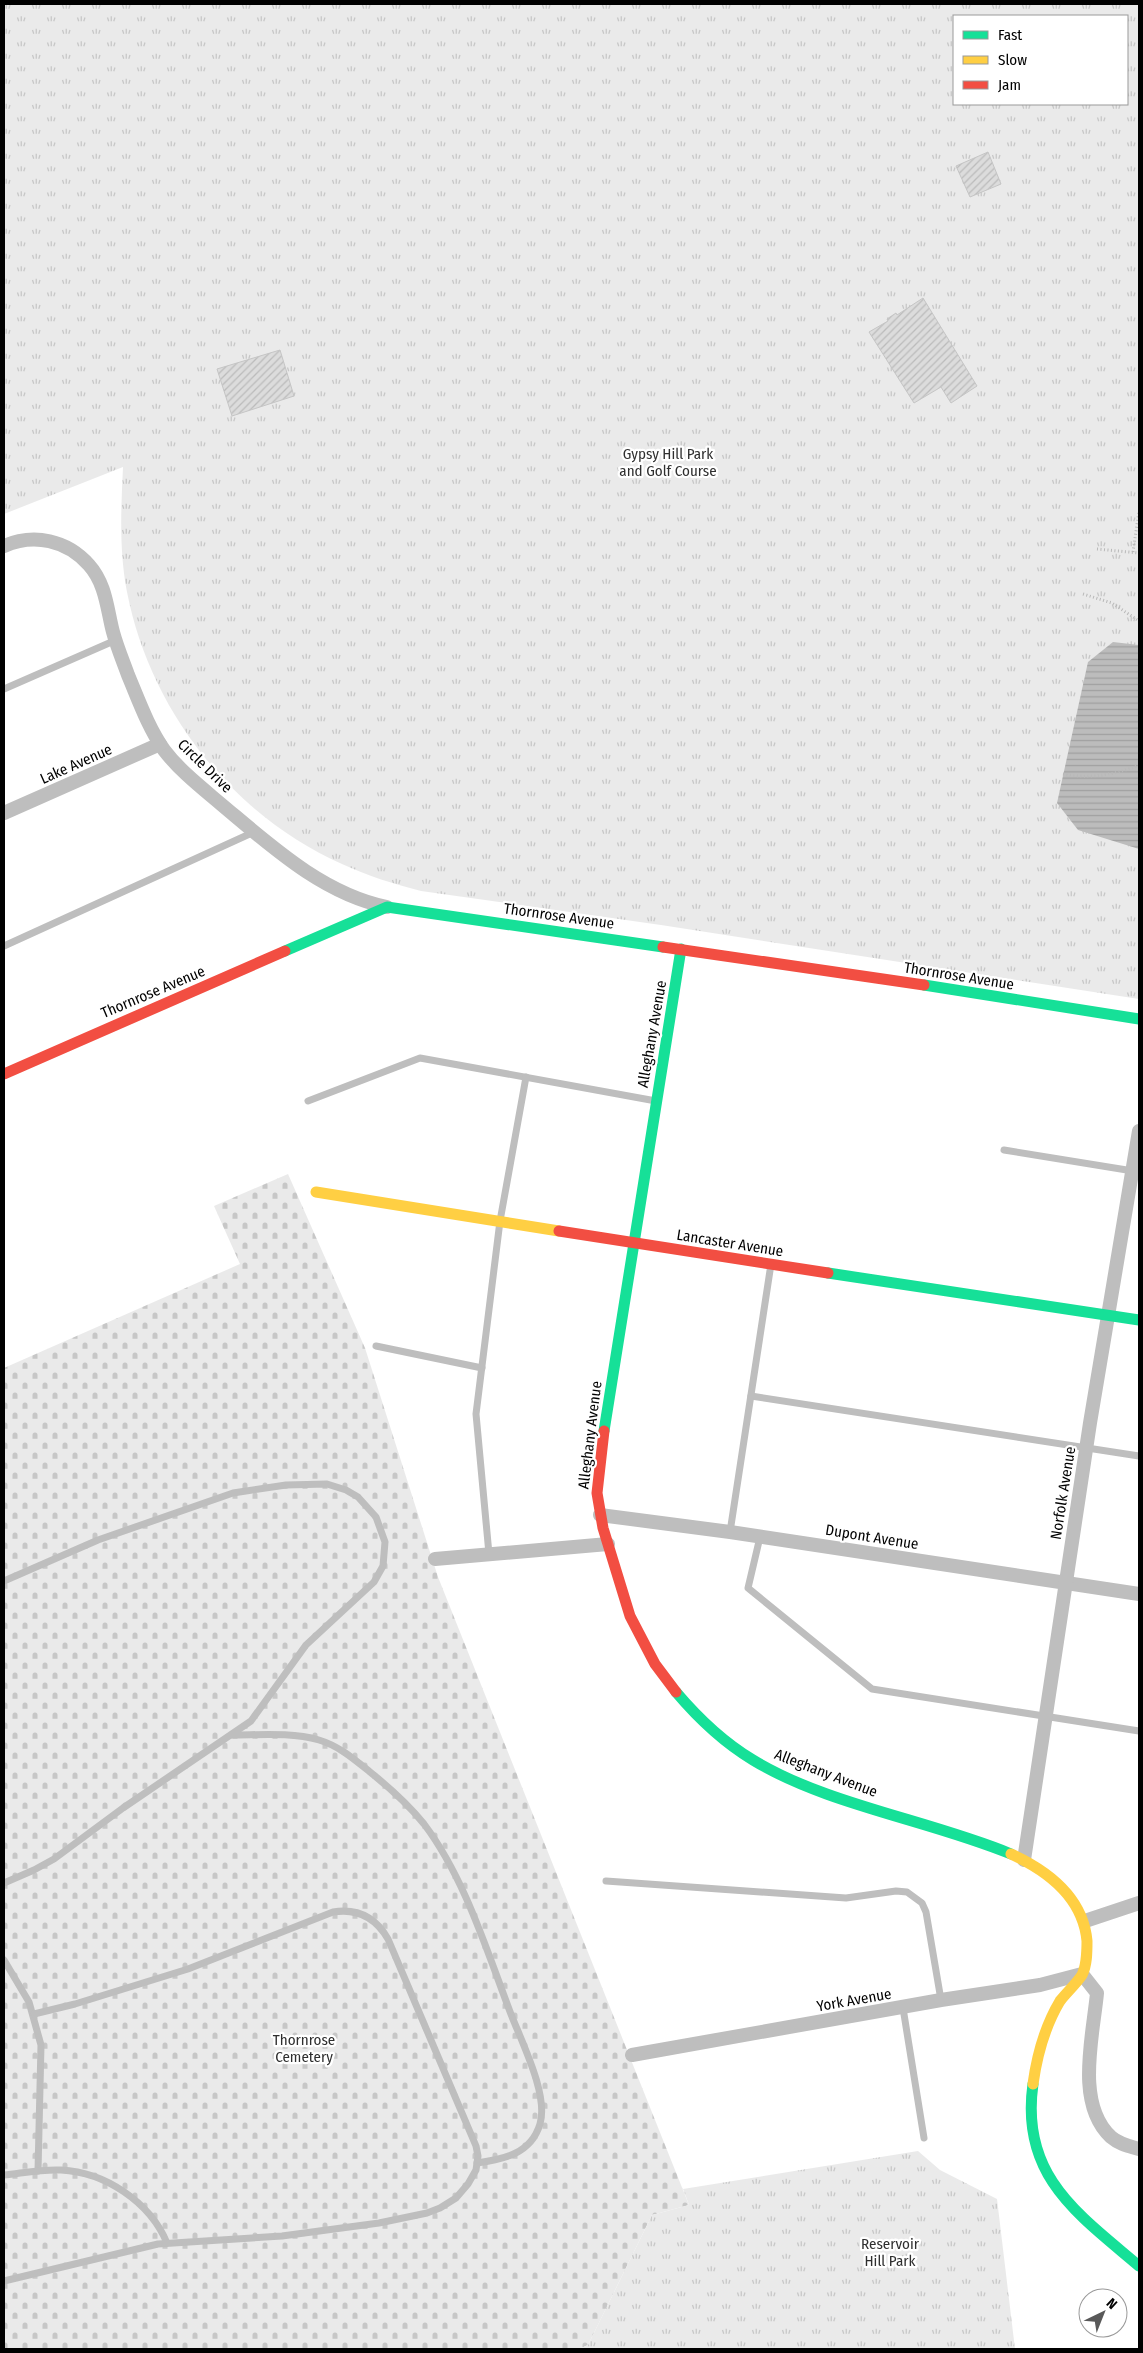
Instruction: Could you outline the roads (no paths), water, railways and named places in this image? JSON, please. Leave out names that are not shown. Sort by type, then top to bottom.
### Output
[{"type":"street","name":"Circle Drive","points":[[4,546],[17,541],[37,539],[58,543],[71,550],[90,566],[104,592],[116,640],[148,723],[160,744],[187,775],[254,832],[333,889],[358,899],[387,907]]},
{"type":"street","name":"Lake Avenue","points":[[4,813],[160,744]]},
{"type":"street","name":"Thornrose Avenue","points":[[4,1074],[387,907],[682,949],[1139,1019]]},
{"type":"street","name":"Alleghany Avenue","points":[[682,949],[602,1442],[597,1489],[600,1515],[624,1600],[649,1653],[679,1695],[704,1722],[727,1741],[777,1773],[837,1796],[976,1841],[1024,1860],[1062,1888],[1085,1921]]},
{"type":"street","name":"Norfolk Avenue","points":[[1024,1860],[1086,1449],[1139,1131]]},
{"type":"street","name":"Lancaster Avenue","points":[[316,1192],[634,1243],[1139,1320]]},
{"type":"street","name":"Dupont Avenue","points":[[600,1515],[730,1532],[1139,1594]]},
{"type":"street","points":[[435,1559],[608,1544]]},
{"type":"street","points":[[1139,1903],[1085,1921],[1087,1947],[1082,1974],[1066,1993],[1050,2021],[1040,2050],[1030,2094],[1034,2136],[1050,2179],[1060,2196],[1139,2266]]},
{"type":"street","points":[[1082,1974],[1097,1993],[1089,2083],[1095,2111],[1105,2130],[1112,2138],[1120,2143],[1139,2149]]},
{"type":"street","name":"York Avenue","points":[[632,2055],[942,2000],[1040,1985],[1082,1974]]},
{"type":"lane","points":[[4,689],[116,640]]},
{"type":"lane","points":[[4,946],[254,832]]},
{"type":"lane","points":[[308,1101],[420,1058],[656,1101]]},
{"type":"lane","points":[[489,1554],[476,1414],[500,1221],[526,1077]]},
{"type":"lane","points":[[1004,1150],[1133,1171]]},
{"type":"lane","points":[[730,1532],[771,1264]]},
{"type":"lane","points":[[376,1346],[482,1368]]},
{"type":"lane","points":[[751,1396],[1139,1456]]},
{"type":"lane","points":[[4,1580],[98,1540],[233,1493],[286,1485],[317,1483],[337,1487],[358,1497],[372,1511],[383,1532],[385,1555],[379,1574],[370,1586],[306,1646],[288,1667],[256,1715],[232,1735],[123,1808],[54,1859],[4,1883]]},
{"type":"lane","points":[[760,1537],[748,1588],[872,1689],[1139,1731]]},
{"type":"lane","points":[[232,1735],[301,1736],[327,1743],[346,1753],[405,1803],[424,1825],[448,1862],[500,1987],[530,2065],[542,2104],[539,2127],[526,2147],[506,2158],[477,2164]]},
{"type":"lane","points":[[606,1881],[846,1898],[896,1891],[907,1892],[922,1902],[926,1912],[942,2000]]},
{"type":"lane","points":[[4,2281],[166,2243],[282,2236],[379,2223],[427,2213],[440,2208],[458,2195],[472,2178],[477,2164],[475,2143],[388,1939],[374,1921],[359,1913],[342,1910],[328,1913],[188,1969],[74,2004],[34,2014]]},
{"type":"lane","points":[[4,1960],[25,1993],[34,2014],[41,2050],[38,2171]]},
{"type":"lane","points":[[903,2008],[924,2138]]},
{"type":"lane","points":[[4,2175],[38,2171],[74,2171],[95,2177],[117,2188],[146,2210],[158,2225],[166,2243]]},
{"type":"park label","name":"Gypsy Hill Park and Golf Course","points":[[668,462]]},
{"type":"park label","name":"Thornrose Cemetery","points":[[304,2048]]},
{"type":"park label","name":"Reservoir Hill Park","points":[[890,2252]]}]
